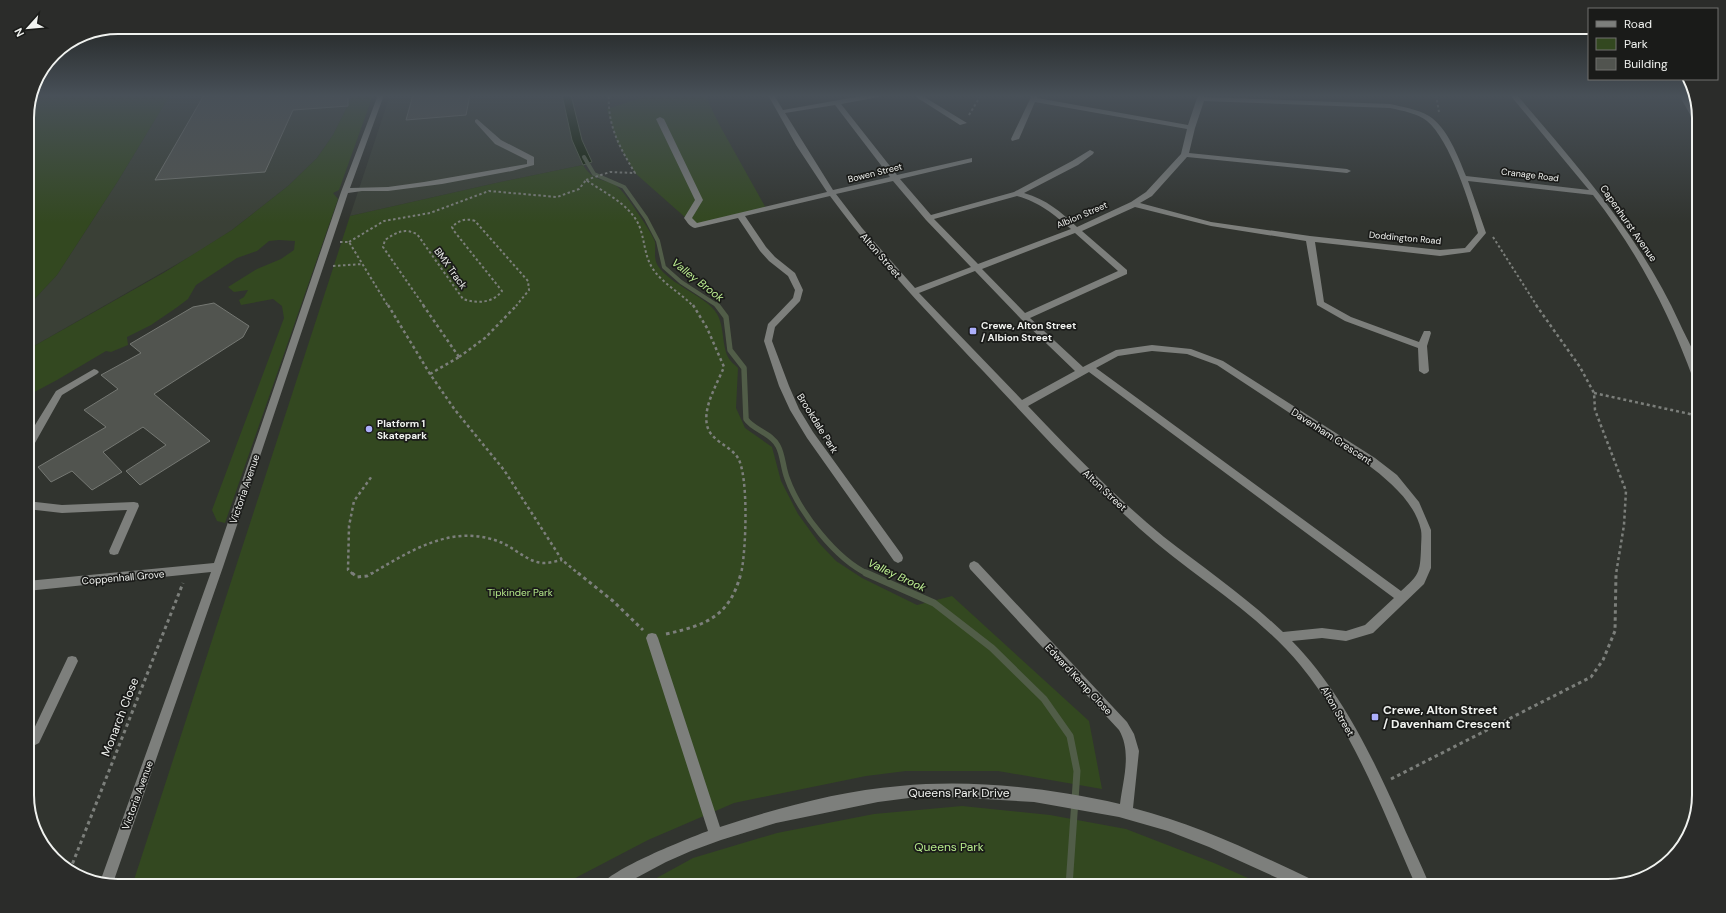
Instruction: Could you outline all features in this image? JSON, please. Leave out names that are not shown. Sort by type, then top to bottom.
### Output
[{"type":"street","name":"Victoria Avenue","points":[[108,878],[218,567],[365,138]]},
{"type":"street","points":[[347,189],[359,188],[386,190],[461,179],[530,165],[531,159],[498,142],[494,138]]},
{"type":"street","points":[[669,138],[699,200],[688,218],[695,226],[741,217],[832,194]]},
{"type":"street","name":"Alton Street","points":[[796,138],[832,194],[859,230],[913,292],[1092,479],[1159,539],[1281,637],[1321,683],[1343,717],[1378,785],[1420,879]]},
{"type":"street","points":[[864,138],[929,218],[1024,317],[1086,370],[1402,598]]},
{"type":"street","name":"Albion Street","points":[[913,292],[1076,230],[1134,204],[1149,194],[1185,154],[1189,138]]},
{"type":"street","name":"Doddington Road","points":[[1134,204],[1211,224],[1310,239],[1440,253],[1467,250],[1482,233],[1478,215],[1463,178],[1442,138]]},
{"type":"street","name":"Capenhurst Avenue","points":[[1549,138],[1595,193],[1641,257],[1679,328],[1692,362]]},
{"type":"street","points":[[929,218],[1017,194],[1075,163],[1090,152]]},
{"type":"street","points":[[1185,154],[1347,171]]},
{"type":"street","name":"Bowen Street","points":[[832,194],[969,160]]},
{"type":"street","name":"Cranage Road","points":[[1463,178],[1595,193]]},
{"type":"street","points":[[1017,194],[1032,198],[1050,207],[1124,272],[1024,317]]},
{"type":"street","name":"Brookdale Park","points":[[741,217],[763,250],[792,275],[799,290],[797,299],[792,306],[772,326],[768,341],[784,386],[795,410],[810,435],[898,558]]},
{"type":"street","points":[[1310,239],[1320,303],[1348,319],[1422,346]]},
{"type":"street","points":[[1424,371],[1422,346],[1427,333]]},
{"type":"street","name":"Davenham Crescent","points":[[1021,405],[1116,353],[1152,348],[1188,351],[1220,363],[1371,461],[1393,478],[1414,502],[1426,530],[1426,568],[1420,581],[1369,629],[1346,636],[1322,633],[1281,637]]},
{"type":"street","points":[[34,435],[59,393],[94,372]]},
{"type":"street","points":[[34,506],[62,509],[134,506],[114,551]]},
{"type":"street","name":"Edward Kemp Close","points":[[974,566],[1123,726],[1128,734],[1133,751],[1126,813]]},
{"type":"street","name":"Coppenhall Grove","points":[[34,585],[218,567]]},
{"type":"street","points":[[652,638],[716,835]]},
{"type":"street","points":[[34,740],[72,661]]},
{"type":"street","name":"Queens Park Drive","points":[[620,879],[649,863],[716,835],[767,818],[860,798],[919,791],[1003,792],[1094,805],[1146,818],[1196,835],[1262,862],[1296,879]]},
{"type":"path","points":[[329,242],[349,242],[384,221],[430,213],[489,191],[557,197],[579,189],[586,180],[602,173],[613,170],[635,174],[616,138]]},
{"type":"path","points":[[349,242],[430,374],[455,410],[504,470],[562,560],[613,601],[652,638],[708,622],[722,612],[734,597],[739,583],[746,536],[746,498],[737,457],[712,435],[707,428],[706,418],[724,367],[703,320],[683,294],[654,270],[645,253],[641,229],[633,216],[621,203],[586,180]]},
{"type":"path","points":[[1378,785],[1591,677],[1604,660],[1615,631],[1616,566],[1624,525],[1626,490],[1595,410],[1594,394],[1580,367],[1544,318],[1478,215]]},
{"type":"path","name":"BMX Track","points":[[468,218],[475,221],[528,281],[529,290],[514,312],[488,336],[459,358],[383,248],[385,240],[394,234],[408,230],[417,234],[464,299],[474,303],[485,302],[497,298],[502,291],[452,227],[457,222],[468,218]]},
{"type":"path","points":[[320,267],[363,264]]},
{"type":"path","points":[[430,374],[459,358]]},
{"type":"path","points":[[1594,394],[1692,415]]},
{"type":"path","points":[[372,476],[354,501],[349,526],[348,570],[357,577],[367,576],[424,544],[450,537],[479,536],[499,541],[541,563],[562,560]]},
{"type":"path","name":"Monarch Close","points":[[72,865],[187,571]]},
{"type":"shaded area","points":[[144,138],[331,138],[317,158],[288,186],[232,230],[198,252],[34,346],[34,300],[57,275]]},
{"type":"shaded area","points":[[376,138],[571,138],[583,165],[496,183],[350,216]]},
{"type":"shaded area","points":[[571,138],[581,138],[592,162],[583,165]]},
{"type":"green space","points":[[34,138],[144,138],[118,181],[57,275],[34,300]]},
{"type":"green space","points":[[331,138],[358,138],[339,190],[333,193],[338,199],[225,523],[217,521],[212,510],[284,318],[282,306],[273,299],[241,305],[239,300],[244,297],[248,290],[234,292],[228,287],[257,269],[281,259],[294,250],[295,241],[269,241],[257,251],[237,258],[196,285],[188,299],[176,308],[151,325],[127,337],[128,345],[111,352],[106,351],[34,392],[34,346],[165,272],[232,230],[288,186],[317,158]]},
{"type":"green space","points":[[616,138],[727,138],[767,210],[695,226],[635,173]]},
{"type":"green space","name":"Tipkinder Park","points":[[583,165],[592,176],[616,185],[620,189],[645,224],[655,242],[655,254],[658,266],[671,279],[710,305],[718,316],[722,327],[724,345],[728,357],[738,368],[736,408],[745,428],[772,447],[781,481],[798,514],[819,543],[836,561],[862,578],[917,605],[952,596],[1089,721],[1102,789],[998,771],[906,771],[866,776],[734,803],[648,840],[573,879],[134,879],[350,216]]},
{"type":"green space","name":"Queens Park","points":[[962,806],[1050,815],[1126,829],[1214,863],[1250,879],[655,879],[693,858],[777,833],[874,814]]},
{"type":"building","points":[[179,138],[281,138],[265,172],[155,180]]},
{"type":"building","points":[[214,303],[249,326],[243,337],[154,394],[210,441],[140,485],[126,471],[166,445],[143,427],[103,452],[122,472],[92,490],[72,471],[51,482],[38,467],[106,427],[84,410],[118,389],[101,375],[141,353],[130,344],[193,307]]},
{"type":"waterway","name":"Valley Brook","points":[[584,157],[594,174],[624,187],[646,218],[658,241],[664,267],[681,282],[718,306]]},
{"type":"waterway","name":"Valley Brook","points":[[718,306],[726,317],[730,350],[744,368],[746,419],[749,423],[775,442],[780,450],[786,474],[793,491],[809,519],[831,546],[856,567],[867,574]]},
{"type":"waterway","name":"Valley Brook","points":[[867,574],[934,603],[992,648],[1044,699],[1070,736],[1077,771],[1069,879]]},
{"type":"place","name":"Crewe, Alton Street / Albion Street","points":[[973,331]]},
{"type":"place","name":"Platform 1 Skatepark","points":[[369,429]]},
{"type":"place","name":"Crewe, Alton Street / Davenham Crescent","points":[[1375,717]]}]
